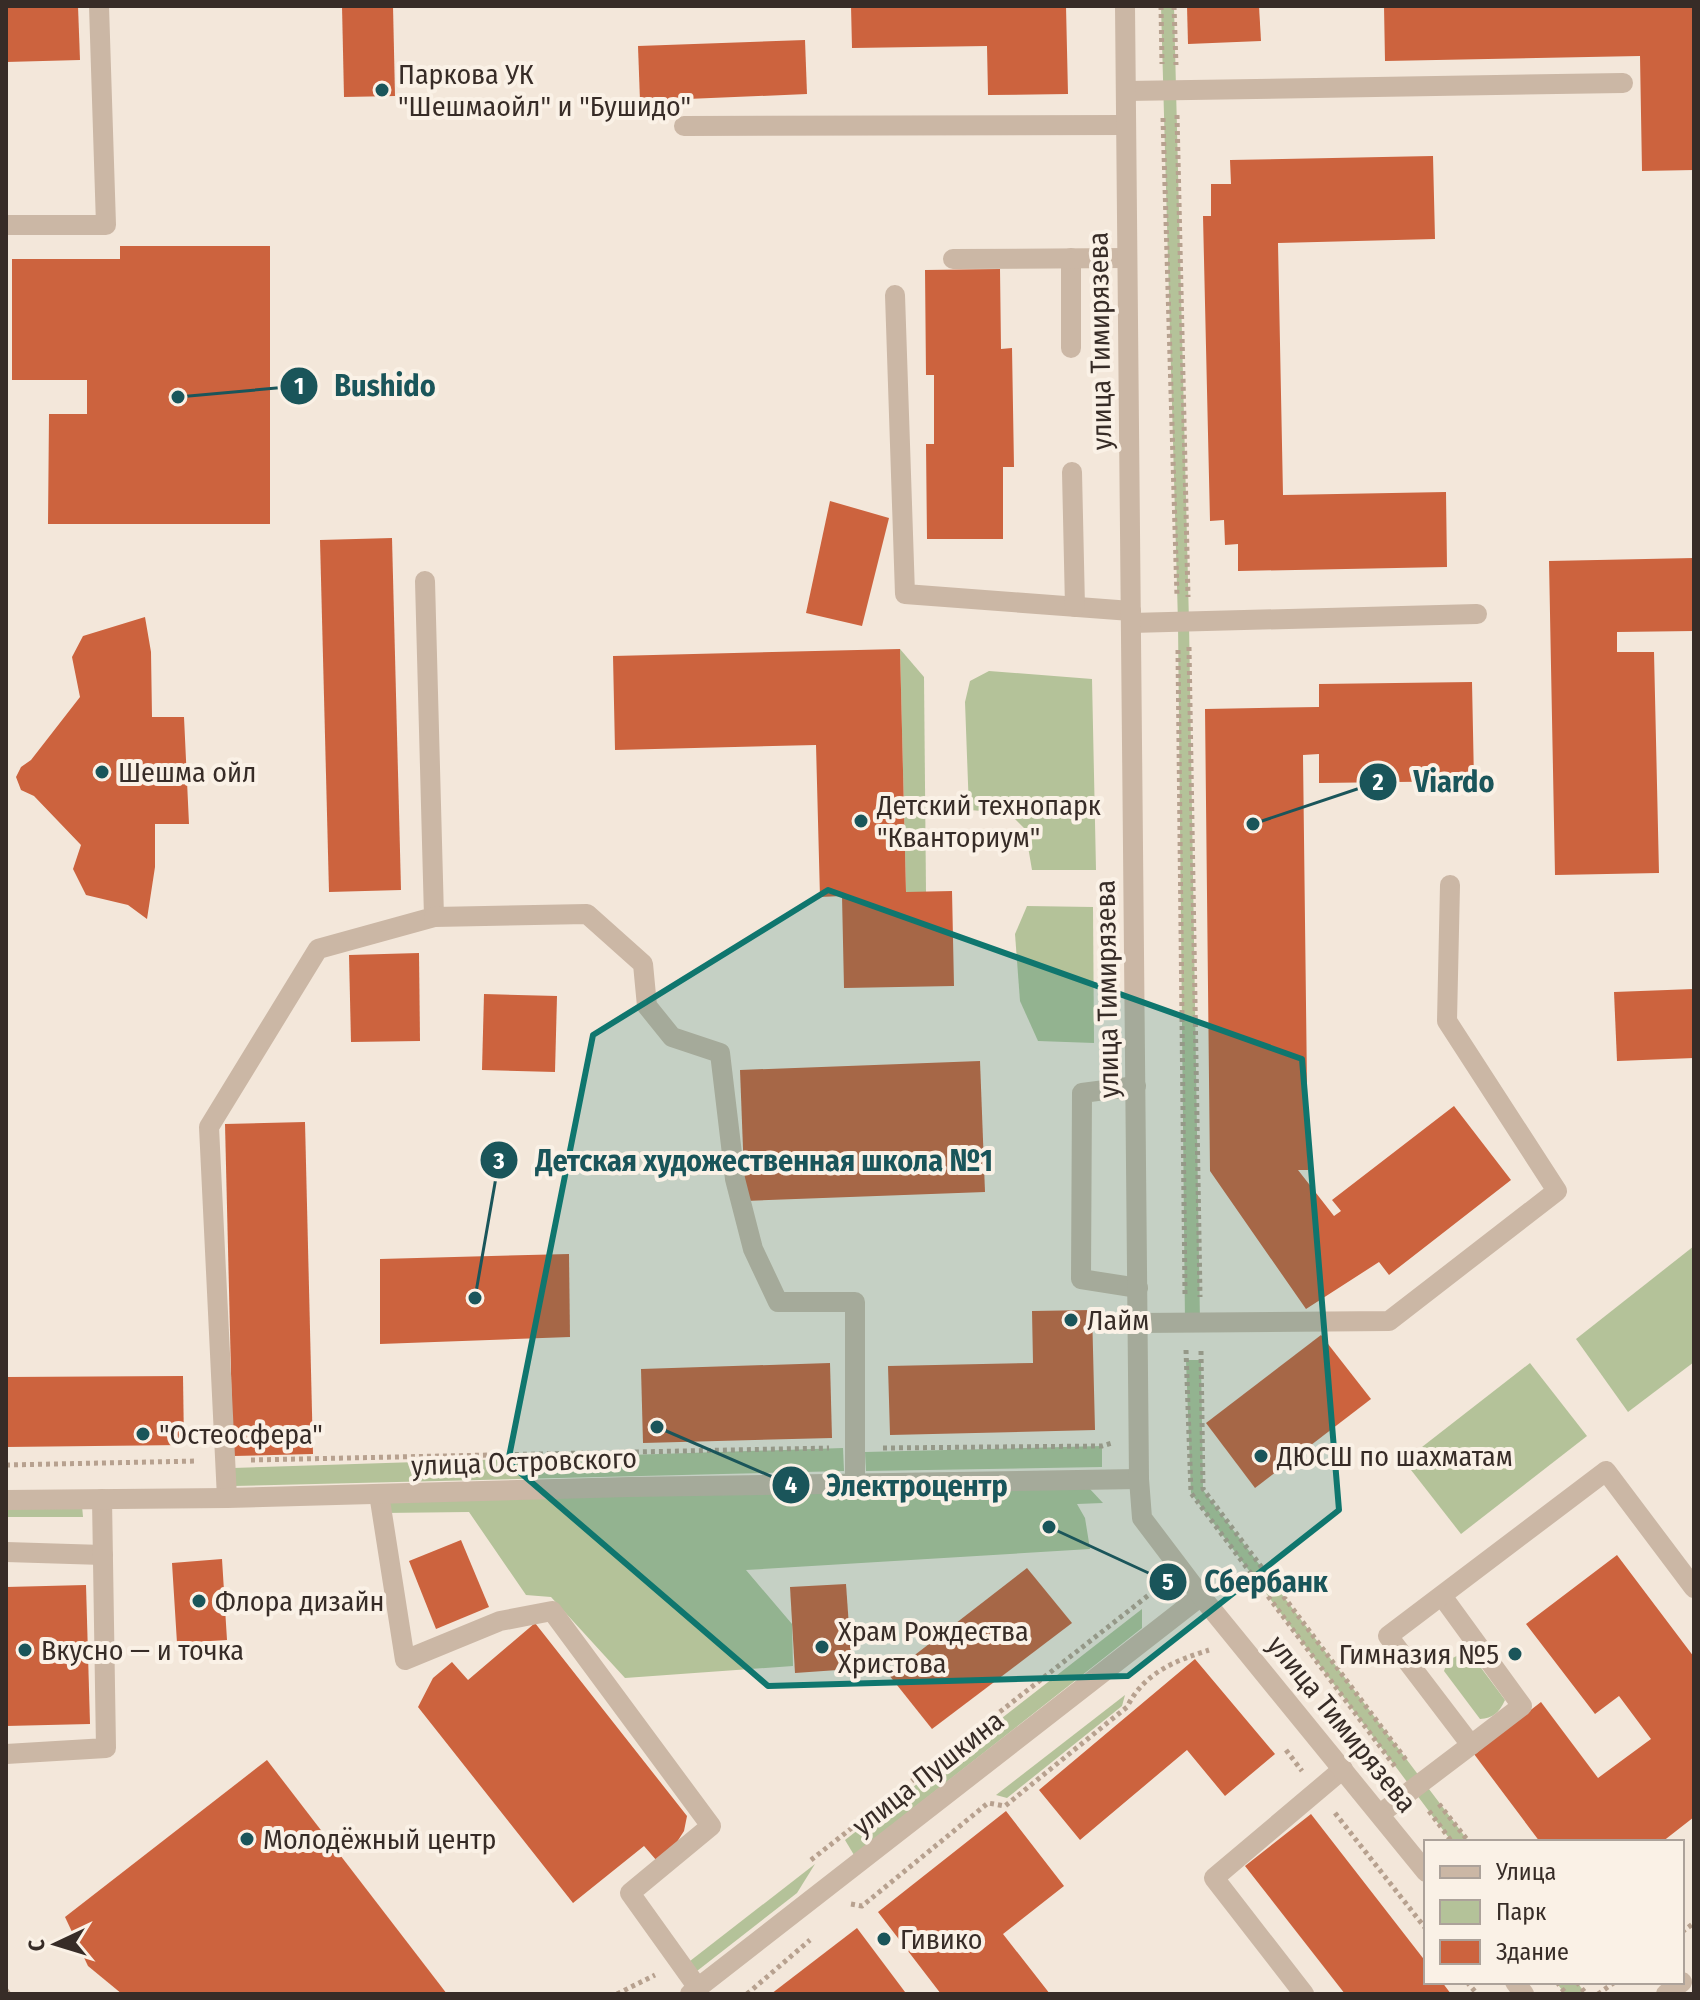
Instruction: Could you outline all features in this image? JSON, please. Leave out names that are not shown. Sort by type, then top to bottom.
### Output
[{"type":"street","points":[[6,225],[106,225],[99,6]]},
{"type":"street","name":"улица Тимирязева","points":[[1125,6],[1139,1479],[1142,1518],[1201,1596],[1424,1869]]},
{"type":"street","points":[[1126,91],[1623,83]]},
{"type":"street","points":[[684,126],[1126,125]]},
{"type":"street","points":[[1071,258],[1071,348]]},
{"type":"street","points":[[953,259],[1127,258]]},
{"type":"street","points":[[895,295],[905,594],[1075,607],[1183,623],[1477,614]]},
{"type":"street","points":[[1072,472],[1075,607]]},
{"type":"street","points":[[425,581],[434,917]]},
{"type":"street","points":[[1138,1323],[1389,1321],[1557,1191],[1447,1021],[1450,885]]},
{"type":"street","points":[[227,1498],[209,1127],[318,949],[434,917],[587,914],[643,964],[647,1006],[672,1037],[720,1053],[735,1179],[753,1249],[778,1302],[855,1302],[855,1483]]},
{"type":"street","points":[[1136,1086],[1082,1093],[1081,1279],[1138,1288]]},
{"type":"street","points":[[1471,1745],[1388,1636],[1606,1471],[1694,1588]]},
{"type":"street","name":"улица Островского","points":[[6,1500],[1139,1479]]},
{"type":"street","points":[[379,1494],[405,1660],[500,1621],[552,1611],[711,1826],[630,1893],[680,1963],[694,1991]]},
{"type":"street","points":[[6,1754],[106,1748],[102,1499]]},
{"type":"street","points":[[6,1552],[103,1555]]},
{"type":"street","name":"улица Пушкина","points":[[694,1991],[1201,1596]]},
{"type":"street","points":[[1380,1814],[1522,1706],[1442,1596]]},
{"type":"street","points":[[1304,1994],[1214,1878],[1343,1769]]},
{"type":"path","points":[[1161,6],[1170,90],[1183,623],[1192,1323],[1203,1489],[1417,1785],[1451,1840]]},
{"type":"path","points":[[1174,6],[1170,90],[1183,623],[1192,1323],[1191,1493],[1417,1785],[1467,1840]]},
{"type":"path","points":[[6,1465],[1102,1446],[1114,1443]]},
{"type":"path","points":[[837,1839],[1163,1584]]},
{"type":"path","points":[[851,1904],[862,1906],[988,1803],[1005,1806],[1127,1707],[1136,1690],[1171,1662],[1209,1650]]},
{"type":"path","points":[[747,1994],[790,1958]]},
{"type":"path","points":[[617,1994],[680,1963]]},
{"type":"highlighted area","points":[[828,890],[1302,1059],[1339,1510],[1128,1676],[768,1686],[508,1462],[593,1035]]},
{"type":"green space","points":[[1161,6],[1174,6],[1189,623],[1200,1323],[1185,1323],[1178,623]]},
{"type":"green space","points":[[900,649],[924,677],[926,892],[906,892]]},
{"type":"green space","points":[[989,671],[1092,679],[1096,870],[1032,870],[1025,829],[1009,813],[969,810],[965,702],[970,681]]},
{"type":"green space","points":[[1027,906],[1093,907],[1094,1043],[1038,1041],[1020,1001],[1015,934]]},
{"type":"green space","points":[[1694,1246],[1694,1362],[1628,1412],[1576,1339]]},
{"type":"green space","points":[[1186,1360],[1201,1360],[1203,1490],[1467,1840],[1451,1840],[1191,1493]]},
{"type":"green space","points":[[1530,1363],[1587,1436],[1461,1534],[1404,1461]]},
{"type":"green space","points":[[1102,1446],[1102,1467],[866,1471],[865,1452]]},
{"type":"green space","points":[[843,1448],[844,1471],[233,1486],[233,1468]]},
{"type":"green space","points":[[1089,1488],[1103,1503],[1077,1504],[1085,1518],[1090,1549],[746,1570],[792,1624],[793,1666],[625,1678],[551,1597],[526,1595],[469,1512],[382,1513],[379,1494]]},
{"type":"green space","points":[[82,1506],[83,1517],[6,1517],[6,1507]]},
{"type":"green space","points":[[1142,1609],[1142,1628],[854,1855],[845,1840]]},
{"type":"green space","points":[[1470,1653],[1505,1700],[1498,1711],[1489,1717],[1480,1719],[1444,1671],[1454,1658]]},
{"type":"green space","points":[[1125,1695],[1122,1706],[1007,1798],[996,1795]]},
{"type":"green space","points":[[815,1864],[797,1893],[697,1971],[690,1961]]},
{"type":"green space","points":[[1558,1984],[1578,1984],[1585,1993],[1565,1994]]},
{"type":"building","points":[[6,6],[78,6],[80,60],[6,62]]},
{"type":"building","points":[[342,6],[393,6],[395,96],[344,97]]},
{"type":"building","points":[[851,6],[1066,6],[1068,94],[988,95],[987,46],[852,48]]},
{"type":"building","points":[[1187,6],[1259,6],[1261,41],[1188,44]]},
{"type":"building","points":[[1384,6],[1694,6],[1694,170],[1642,171],[1640,56],[1385,61]]},
{"type":"building","points":[[805,40],[807,94],[640,101],[638,46]]},
{"type":"building","points":[[1433,156],[1435,239],[1278,243],[1283,495],[1446,492],[1447,567],[1238,571],[1238,544],[1225,545],[1224,520],[1210,521],[1203,216],[1211,216],[1211,184],[1231,184],[1230,160]]},
{"type":"building","points":[[120,246],[270,246],[270,524],[48,524],[49,414],[87,414],[87,380],[12,380],[12,259],[120,259]]},
{"type":"building","points":[[1000,269],[1001,349],[1012,348],[1014,467],[1003,467],[1003,539],[927,539],[926,444],[934,444],[934,375],[926,375],[925,270]]},
{"type":"building","points":[[830,501],[889,518],[862,626],[806,613]]},
{"type":"building","points":[[392,538],[401,890],[329,892],[320,540]]},
{"type":"building","points":[[1694,558],[1694,631],[1617,632],[1617,652],[1654,652],[1659,873],[1555,875],[1549,561]]},
{"type":"building","name":"Шешма ойл","points":[[145,617],[151,652],[152,717],[184,717],[189,824],[155,824],[155,867],[147,919],[128,905],[86,895],[73,869],[81,845],[34,796],[21,790],[16,777],[80,697],[72,657],[83,636]]},
{"type":"building","name":"Детский технопарк \"Кванториум\"","points":[[900,649],[906,892],[952,891],[954,986],[844,988],[842,896],[820,897],[816,745],[615,750],[613,656]]},
{"type":"building","points":[[1472,682],[1474,781],[1319,783],[1319,754],[1303,755],[1308,1170],[1298,1170],[1334,1216],[1341,1211],[1332,1200],[1454,1106],[1511,1180],[1389,1275],[1379,1262],[1306,1309],[1210,1171],[1205,709],[1319,707],[1319,684]]},
{"type":"building","points":[[419,953],[420,1041],[351,1042],[349,955]]},
{"type":"building","points":[[1694,989],[1694,1058],[1617,1061],[1614,992]]},
{"type":"building","points":[[484,994],[557,996],[555,1072],[482,1070]]},
{"type":"building","points":[[980,1061],[985,1192],[745,1201],[740,1070]]},
{"type":"building","points":[[305,1122],[313,1454],[233,1456],[225,1124]]},
{"type":"building","points":[[569,1254],[570,1337],[380,1344],[380,1259]]},
{"type":"building","points":[[1092,1310],[1095,1430],[890,1435],[888,1366],[1033,1363],[1032,1311]]},
{"type":"building","points":[[1321,1335],[1371,1399],[1255,1488],[1206,1423]]},
{"type":"building","points":[[830,1363],[832,1438],[643,1443],[641,1369]]},
{"type":"building","points":[[183,1376],[184,1445],[6,1447],[6,1377]]},
{"type":"building","points":[[461,1540],[489,1607],[436,1629],[409,1561]]},
{"type":"building","points":[[1617,1555],[1694,1657],[1694,1817],[1665,1840],[1538,1840],[1474,1754],[1541,1702],[1598,1778],[1651,1739],[1619,1696],[1595,1714],[1526,1624]]},
{"type":"building","points":[[222,1559],[227,1640],[177,1643],[172,1563]]},
{"type":"building","points":[[1027,1568],[1072,1623],[932,1729],[889,1675]]},
{"type":"building","name":"Храм Рождества Христова","points":[[846,1584],[852,1669],[795,1673],[790,1587]]},
{"type":"building","points":[[86,1585],[90,1724],[6,1726],[6,1587]]},
{"type":"building","points":[[535,1623],[687,1816],[684,1831],[675,1845],[657,1861],[644,1846],[573,1903],[418,1707],[433,1678],[452,1662],[468,1680]]},
{"type":"building","points":[[1195,1659],[1275,1754],[1225,1796],[1187,1750],[1080,1840],[1039,1790]]},
{"type":"building","name":"Молодёжный центр","points":[[267,1760],[447,1994],[122,1994],[88,1966],[65,1917]]},
{"type":"building","points":[[1006,1811],[1064,1886],[1003,1934],[1050,1994],[941,1994],[878,1912]]},
{"type":"building","points":[[1311,1814],[1424,1959],[1424,1984],[1444,1984],[1451,1994],[1345,1994],[1245,1866]]},
{"type":"building","points":[[857,1928],[905,1992],[771,1994]]},
{"type":"place","name":"Паркова УК \"Шешмаойл\" и \"Бушидо\"","points":[[382,90]]},
{"type":"place","name":"Bushido","points":[[178,397]]},
{"type":"place","name":"Шешма ойл","points":[[102,772]]},
{"type":"place","name":"Детский технопарк \"Кванториум\"","points":[[861,821]]},
{"type":"place","name":"Viardo","points":[[1253,824]]},
{"type":"place","name":"Детская художественная школа №1","points":[[475,1298]]},
{"type":"place","name":"Лайм","points":[[1071,1320]]},
{"type":"place","name":"Электроцентр","points":[[657,1427]]},
{"type":"place","name":"\"Остеосфера\"","points":[[143,1434]]},
{"type":"place","name":"ДЮСШ по шахматам","points":[[1261,1456]]},
{"type":"place","name":"Сбербанк","points":[[1049,1527]]},
{"type":"place","name":"Флора дизайн","points":[[199,1601]]},
{"type":"place","name":"Храм Рождества Христова","points":[[822,1647]]},
{"type":"place","name":"Вкусно — и точка","points":[[25,1650]]},
{"type":"place","name":"Гимназия №5","points":[[1515,1654]]},
{"type":"place","name":"Молодёжный центр","points":[[247,1839]]},
{"type":"place","name":"Гивико","points":[[884,1939]]}]
